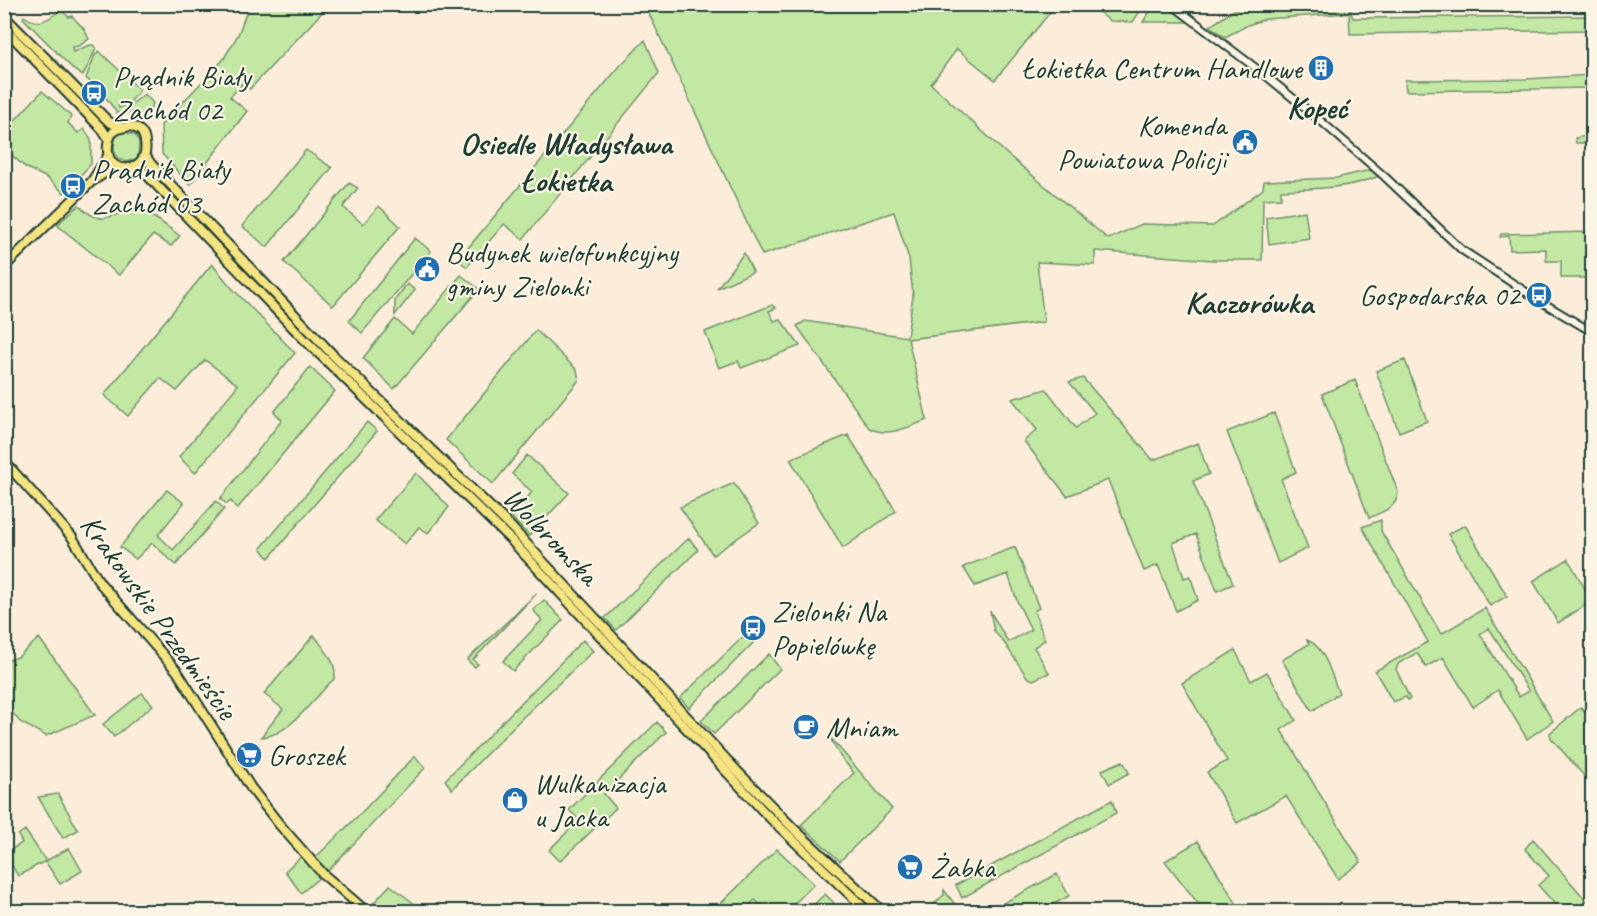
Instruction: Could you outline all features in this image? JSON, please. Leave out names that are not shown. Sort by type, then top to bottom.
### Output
[{"type":"main road","points":[[4,16],[109,122],[141,131],[146,142],[145,155],[134,166],[127,168],[116,166],[108,156]]},
{"type":"main road","points":[[4,28],[102,129],[109,140]]},
{"type":"main road","points":[[92,182],[108,156],[112,133],[121,127]]},
{"type":"main road","name":"Wolbromska","points":[[145,155],[309,330],[511,527],[771,805],[883,912]]},
{"type":"main road","points":[[4,267],[92,182],[116,166]]},
{"type":"main road","name":"Wolbromska","points":[[134,166],[147,175],[176,204],[304,339],[511,540],[765,813],[868,912]]},
{"type":"main road","name":"Krakowskie Przedmieście","points":[[4,461],[72,537],[100,583],[177,670],[251,788],[267,808],[323,874],[367,912]]},
{"type":"street","points":[[1171,4],[1250,63],[1322,122],[1384,176],[1462,250],[1538,300],[1593,332]]},
{"type":"green space","points":[[249,5],[329,5],[250,89],[242,84],[230,97],[247,111],[190,185],[162,154],[161,125],[223,60],[238,35]]},
{"type":"green space","points":[[645,5],[1056,5],[995,80],[957,49],[931,84],[1008,155],[1108,239],[1142,224],[1213,226],[1263,189],[1264,181],[1336,178],[1370,170],[1379,176],[1343,186],[1281,190],[1281,198],[1263,199],[1262,260],[1213,260],[1095,251],[1095,265],[1037,262],[1044,322],[908,339],[927,420],[891,432],[876,431],[869,428],[797,326],[805,321],[907,337],[913,295],[909,259],[894,212],[762,255]]},
{"type":"green space","points":[[1090,5],[1144,5],[1133,22],[1110,21]]},
{"type":"green space","points":[[1154,5],[1165,5],[1189,22],[1143,22]]},
{"type":"green space","points":[[1248,5],[1348,5],[1353,18],[1592,16],[1592,30],[1350,34],[1349,13],[1265,19],[1225,37],[1210,26],[1236,9]]},
{"type":"green space","points":[[58,12],[72,16],[84,29],[89,39],[79,46],[72,47],[73,52],[90,45],[96,48],[83,76],[75,71],[23,18],[24,16],[38,22]]},
{"type":"green space","points":[[645,40],[659,73],[523,239],[504,224],[467,267],[458,260],[619,67]]},
{"type":"green space","points":[[99,51],[140,90],[131,101],[118,105],[119,108],[133,103],[145,94],[153,103],[147,115],[132,112],[117,113],[104,95],[86,78],[95,55]]},
{"type":"green space","points":[[1592,75],[1592,88],[1406,91],[1405,80],[1526,79]]},
{"type":"green space","points":[[42,91],[69,114],[71,117],[68,123],[78,133],[84,129],[91,139],[91,164],[64,193],[47,178],[25,167],[5,149],[5,131]]},
{"type":"green space","points":[[1588,108],[1592,108],[1592,150],[1587,150],[1586,143],[1576,143],[1575,138],[1586,136]]},
{"type":"green space","points":[[125,132],[135,135],[139,142],[138,158],[126,162],[118,159],[114,150],[115,137]]},
{"type":"green space","points":[[306,150],[332,168],[267,247],[242,226]]},
{"type":"green space","points":[[155,175],[318,346],[504,525],[751,792],[877,911],[874,911],[757,801],[503,527],[311,342],[154,177]]},
{"type":"green space","points":[[349,183],[358,188],[343,207],[363,224],[379,206],[400,226],[333,306],[284,262]]},
{"type":"green space","points":[[79,205],[96,217],[103,218],[130,211],[145,213],[180,236],[171,246],[153,235],[119,275],[57,225]]},
{"type":"green space","points":[[1305,211],[1309,238],[1269,244],[1266,217]]},
{"type":"green space","points":[[1592,232],[1592,278],[1561,278],[1561,261],[1546,261],[1546,249],[1510,250],[1509,236],[1500,237],[1501,234]]},
{"type":"green space","points":[[415,238],[431,251],[362,333],[349,321]]},
{"type":"green space","points":[[744,253],[753,272],[717,288]]},
{"type":"green space","points":[[212,264],[295,353],[195,473],[179,457],[238,385],[205,360],[177,391],[160,378],[128,416],[104,395]]},
{"type":"green space","points":[[461,275],[479,289],[394,389],[363,358],[395,319],[412,334]]},
{"type":"green space","points":[[407,284],[415,290],[395,315],[395,300]]},
{"type":"green space","points":[[772,305],[776,308],[769,311],[774,321],[780,319],[800,346],[741,368],[738,361],[719,368],[705,332]]},
{"type":"green space","points":[[536,330],[577,370],[579,380],[493,484],[446,440]]},
{"type":"green space","points":[[1405,360],[1427,421],[1399,432],[1376,371]]},
{"type":"green space","points":[[310,367],[335,391],[237,509],[231,501],[227,504],[220,499],[282,420],[274,412]]},
{"type":"green space","points":[[1083,378],[1153,460],[1198,443],[1209,474],[1193,481],[1233,584],[1217,591],[1196,534],[1173,543],[1184,578],[1190,576],[1198,600],[1176,611],[1158,565],[1144,571],[1108,480],[1067,496],[1024,441],[1037,430],[1012,399],[1046,389],[1076,428],[1095,413],[1069,382]]},
{"type":"green space","points":[[1355,380],[1398,492],[1392,506],[1369,518],[1322,394]]},
{"type":"green space","points":[[1274,413],[1296,472],[1281,479],[1308,548],[1278,563],[1227,432]]},
{"type":"green space","points":[[367,422],[377,431],[269,558],[261,548]]},
{"type":"green space","points":[[848,435],[896,511],[843,548],[790,459]]},
{"type":"green space","points":[[527,455],[569,493],[529,536],[511,517],[532,492],[512,474]]},
{"type":"green space","points":[[416,473],[449,507],[428,533],[419,527],[405,544],[375,520]]},
{"type":"green space","points":[[734,483],[759,523],[713,555],[680,507]]},
{"type":"green space","points":[[167,490],[184,503],[158,535],[173,550],[216,501],[224,509],[176,565],[152,543],[136,559],[120,547]]},
{"type":"green space","points":[[1381,520],[1381,531],[1441,634],[1485,608],[1553,721],[1527,739],[1498,690],[1473,707],[1443,657],[1426,667],[1417,653],[1399,663],[1396,669],[1410,699],[1406,697],[1393,702],[1375,671],[1428,642],[1362,527]],"holes":[[[1489,628],[1529,691],[1519,697],[1480,634]]]},
{"type":"green space","points":[[1465,525],[1507,596],[1490,606],[1448,534]]},
{"type":"green space","points":[[689,538],[698,550],[616,630],[605,618]]},
{"type":"green space","points":[[1015,547],[1039,608],[1034,611],[1045,640],[1034,647],[1049,673],[1033,680],[1027,677],[994,631],[990,611],[1008,642],[1031,630],[1017,601],[1008,574],[975,586],[963,567]]},
{"type":"green space","points":[[1568,559],[1592,601],[1558,623],[1533,581]]},
{"type":"green space","points":[[537,593],[473,660],[478,664],[475,667],[467,660]]},
{"type":"green space","points":[[544,600],[563,620],[513,671],[503,661],[542,620],[533,610]]},
{"type":"green space","points":[[751,629],[758,638],[689,708],[680,698]]},
{"type":"green space","points":[[314,635],[332,662],[334,679],[291,723],[272,735],[261,737],[283,709],[264,694]]},
{"type":"green space","points":[[39,638],[95,715],[46,736],[20,722],[5,704],[5,661],[18,657]]},
{"type":"green space","points":[[583,640],[593,651],[452,789],[445,780]]},
{"type":"green space","points":[[1307,640],[1314,644],[1323,655],[1339,693],[1312,711],[1282,660],[1309,644]]},
{"type":"green space","points":[[1235,650],[1251,681],[1267,672],[1296,720],[1281,730],[1361,862],[1338,879],[1286,796],[1237,823],[1207,772],[1227,761],[1182,683]]},
{"type":"green space","points":[[769,654],[780,669],[714,734],[701,721]]},
{"type":"green space","points":[[142,693],[153,705],[114,737],[103,724]]},
{"type":"green space","points":[[1581,707],[1592,721],[1592,785],[1551,738],[1550,733]]},
{"type":"green space","points":[[657,722],[666,732],[604,794],[616,808],[560,861],[549,850],[579,820],[569,810]]},
{"type":"green space","points":[[829,736],[892,809],[840,861],[801,825],[854,773],[840,756]]},
{"type":"green space","points":[[415,756],[425,768],[328,871],[315,858]]},
{"type":"green space","points":[[1123,761],[1129,773],[1109,784],[1102,770]]},
{"type":"green space","points":[[58,794],[78,830],[63,838],[38,797]]},
{"type":"green space","points":[[1112,800],[1116,813],[962,898],[956,885]]},
{"type":"green space","points":[[25,830],[46,861],[69,848],[82,871],[60,884],[45,861],[18,876],[5,853],[22,843],[18,835]]},
{"type":"green space","points":[[1533,839],[1592,907],[1592,911],[1561,911],[1538,885],[1549,876],[1525,849]]},
{"type":"green space","points":[[1198,841],[1240,911],[1204,911],[1165,861]]},
{"type":"green space","points":[[777,849],[814,884],[787,911],[767,911],[755,900],[743,911],[713,911]]},
{"type":"green space","points":[[301,857],[320,877],[301,893],[285,871]]},
{"type":"green space","points":[[1057,874],[1069,896],[1041,911],[989,911]]},
{"type":"green space","points":[[390,885],[420,908],[417,911],[375,911],[370,907]]},
{"type":"green space","points":[[944,890],[960,911],[926,911],[944,895]]},
{"type":"green space","points":[[825,894],[834,903],[826,911],[807,911]]},
{"type":"place","name":"Łokietka Centrum Handlowe","points":[[1321,68]]},
{"type":"place","name":"Prądnik Biały Zachód 02","points":[[94,93]]},
{"type":"place","name":"Komenda Powiatowa Policji","points":[[1245,142]]},
{"type":"place","name":"Prądnik Biały Zachód 03","points":[[73,186]]},
{"type":"place","name":"Budynek wielofunkcyjny gminy Zielonki","points":[[427,269]]},
{"type":"place","name":"Gospodarska 02","points":[[1539,295]]},
{"type":"place","name":"Zielonki Na Popielówkę","points":[[753,628]]},
{"type":"place","name":"Mniam","points":[[806,727]]},
{"type":"place","name":"Groszek","points":[[249,755]]},
{"type":"place","name":"Wulkanizacja u Jacka","points":[[515,800]]},
{"type":"place","name":"Żabka","points":[[910,867]]},
{"type":"district","name":"Kopeć","points":[[1317,107]]},
{"type":"district","name":"Osiedle Władysława Łokietka","points":[[566,162]]},
{"type":"district","name":"Kaczorówka","points":[[1249,302]]}]
